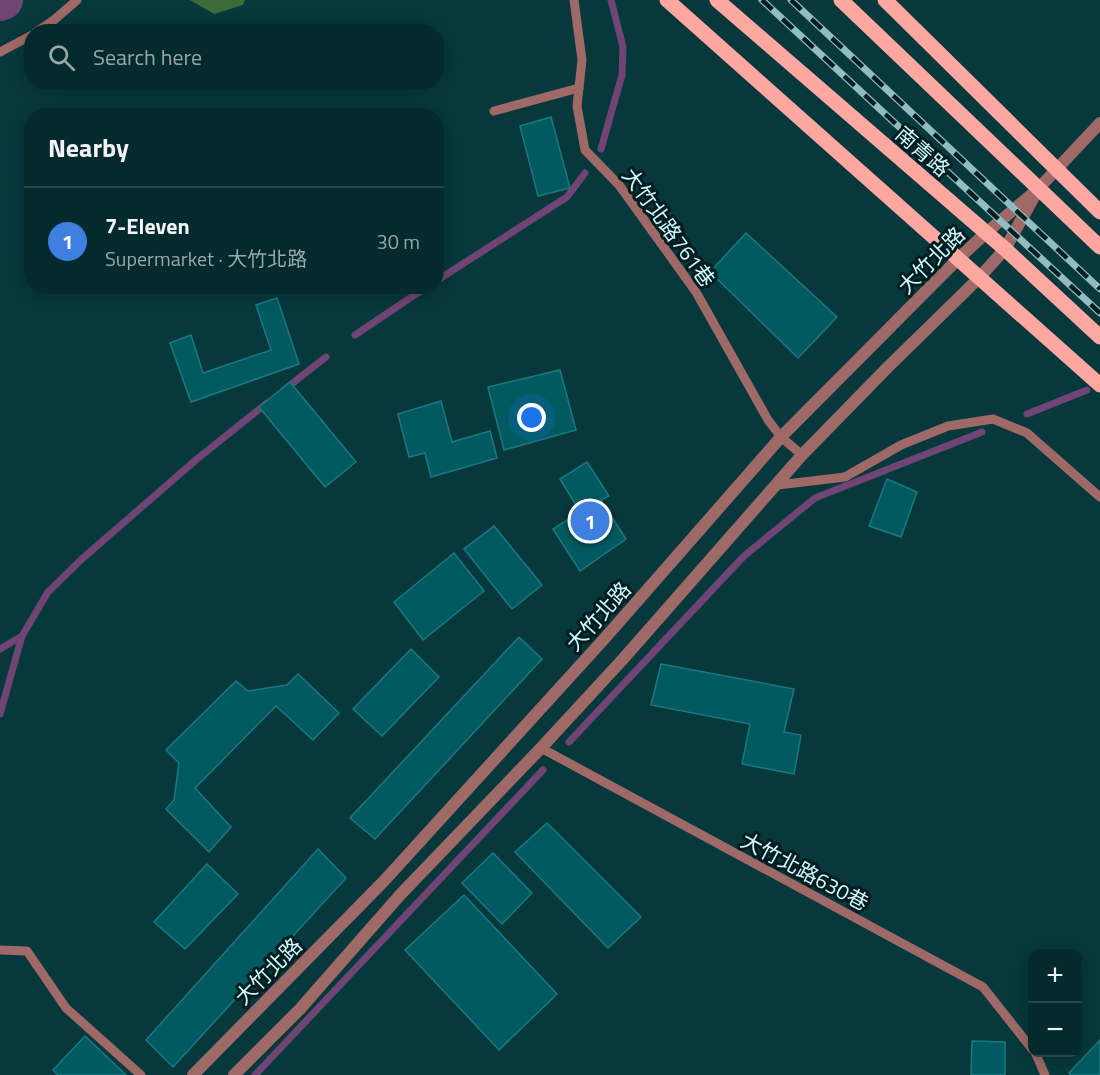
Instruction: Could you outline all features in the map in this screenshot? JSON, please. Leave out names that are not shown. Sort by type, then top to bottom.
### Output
[{"type":"main road","points":[[668,0],[1100,385]]},
{"type":"main road","name":"南青路","points":[[717,0],[1005,249],[1100,337]]},
{"type":"main road","points":[[841,0],[1100,247]]},
{"type":"main road","points":[[885,0],[1100,212]]},
{"type":"street","name":"大竹北路","points":[[194,1075],[384,881],[605,639],[781,437],[958,259],[1038,189],[1100,123]]},
{"type":"street","name":"大竹北路","points":[[234,1075],[300,1009],[399,895],[541,748],[802,455],[979,278],[1005,249],[1038,189]]},
{"type":"lane","points":[[48,24],[77,0]]},
{"type":"lane","name":"大竹北路761巷","points":[[574,0],[582,60],[577,106],[585,150],[619,184],[696,292],[768,420],[781,437],[802,455]]},
{"type":"lane","points":[[0,52],[24,38]]},
{"type":"lane","points":[[494,111],[579,88]]},
{"type":"lane","points":[[778,484],[845,477],[902,444],[948,426],[993,419],[1027,433],[1100,497]]},
{"type":"lane","name":"大竹北路630巷","points":[[541,748],[983,987],[1028,1043]]},
{"type":"lane","points":[[0,950],[27,951],[66,1008],[141,1075]]},
{"type":"lane","name":"大竹北路630巷","points":[[1037,1057],[1045,1075]]},
{"type":"green space","points":[[190,0],[245,0],[243,5],[214,14]]},
{"type":"building","points":[[551,117],[570,188],[538,196],[520,126]]},
{"type":"building","points":[[746,233],[837,317],[798,358],[710,272]]},
{"type":"building","points":[[277,298],[299,364],[191,402],[170,343],[191,335],[203,373],[271,350],[256,305]]},
{"type":"building","points":[[560,370],[576,430],[504,450],[488,387]]},
{"type":"building","points":[[290,382],[356,462],[325,487],[259,407]]},
{"type":"building","points":[[441,401],[452,442],[490,431],[497,458],[431,477],[425,453],[409,457],[398,414]]},
{"type":"building","points":[[587,462],[609,496],[601,500],[626,539],[580,571],[553,529],[580,512],[560,479]]},
{"type":"building","points":[[887,479],[917,492],[901,537],[869,526]]},
{"type":"building","points":[[494,526],[542,585],[512,609],[464,549]]},
{"type":"building","points":[[454,553],[484,591],[423,640],[394,602]]},
{"type":"building","points":[[519,637],[542,659],[375,839],[350,818]]},
{"type":"building","points":[[411,649],[439,677],[382,736],[353,709]]},
{"type":"building","points":[[661,664],[794,689],[784,732],[801,735],[794,774],[742,764],[750,724],[651,705]]},
{"type":"building","points":[[298,674],[339,713],[313,740],[276,706],[195,788],[231,827],[209,852],[166,809],[174,800],[179,763],[166,750],[236,681],[248,691],[287,685]]},
{"type":"building","points":[[547,823],[641,917],[608,948],[515,852]]},
{"type":"building","points":[[318,849],[346,878],[173,1067],[146,1040]]},
{"type":"building","points":[[493,853],[532,893],[502,924],[462,883]]},
{"type":"building","points":[[207,864],[238,894],[185,949],[154,922]]},
{"type":"building","points":[[464,895],[557,994],[499,1050],[405,950]]},
{"type":"building","points":[[85,1036],[126,1075],[58,1075],[53,1070]]},
{"type":"building","points":[[1100,1040],[1100,1075],[1071,1075],[1069,1073]]},
{"type":"building","points":[[972,1041],[1005,1042],[1005,1075],[971,1075]]},
{"type":"waterway","points":[[601,149],[622,75],[623,47],[611,0]]},
{"type":"waterway","points":[[444,276],[567,197],[585,173]]},
{"type":"waterway","points":[[355,335],[416,294]]},
{"type":"waterway","points":[[285,389],[326,357]]},
{"type":"waterway","points":[[1027,414],[1087,390]]},
{"type":"waterway","points":[[0,714],[22,636],[48,592],[83,558],[197,459],[267,403]]},
{"type":"waterway","points":[[569,742],[744,556],[815,498],[982,432]]},
{"type":"waterway","points":[[0,649],[22,636]]},
{"type":"waterway","points":[[255,1075],[543,770]]},
{"type":"railway","points":[[762,0],[1100,313]]},
{"type":"railway","points":[[791,0],[1100,289]]},
{"type":"place","name":"7-Eleven","points":[[590,521]]}]
